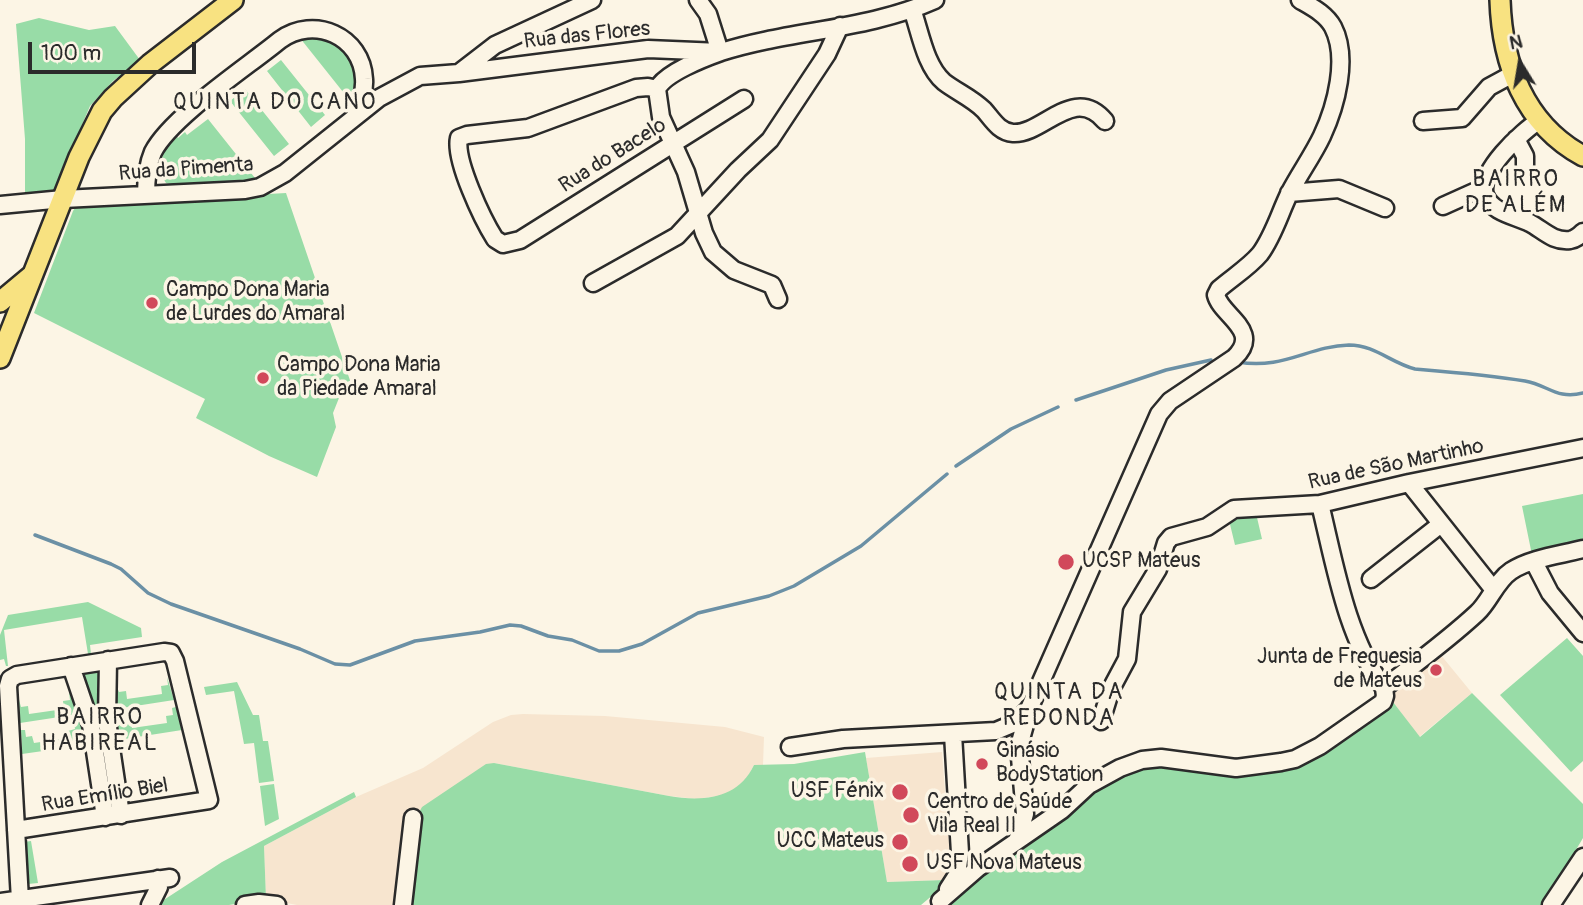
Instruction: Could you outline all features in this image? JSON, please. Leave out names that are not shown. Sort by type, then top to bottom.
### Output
[{"type":"main road","points":[[0,358],[85,146],[106,105],[150,64],[233,0]]},
{"type":"main road","points":[[1500,0],[1503,42],[1522,94],[1540,120],[1568,147],[1583,156]]},
{"type":"main road","points":[[0,302],[35,273]]},
{"type":"main road","points":[[0,374],[13,329]]},
{"type":"street","points":[[459,73],[488,49],[592,0]]},
{"type":"street","points":[[698,0],[708,14],[720,52]]},
{"type":"street","points":[[778,299],[772,285],[734,270],[720,259],[708,244],[698,216],[691,183],[660,117],[657,89],[667,77],[720,52],[912,9],[935,0]]},
{"type":"street","points":[[1019,746],[1033,701],[1159,414],[1170,401],[1241,351],[1242,329],[1216,295],[1261,252],[1321,137],[1331,109],[1339,70],[1339,49],[1334,29],[1322,14],[1300,0]]},
{"type":"street","points":[[912,9],[936,73],[975,103],[1001,129],[1009,133],[1020,132],[1056,114],[1076,109],[1093,111],[1105,121]]},
{"type":"street","points":[[593,283],[677,236],[698,216],[738,170],[770,140],[825,57],[841,26]]},
{"type":"street","points":[[146,195],[149,164],[164,136],[188,113],[293,32],[309,28],[327,31],[345,40],[355,50],[364,85],[355,116]]},
{"type":"street","name":"Rua das Flores","points":[[459,73],[648,49],[720,52]]},
{"type":"street","name":"Rua da Pimenta","points":[[0,205],[260,187],[285,173],[355,116],[395,88],[415,77],[459,73]]},
{"type":"street","points":[[1423,121],[1462,118],[1489,87],[1513,74]]},
{"type":"street","name":"Rua do Bacelo","points":[[657,89],[643,86],[520,130],[461,137],[458,143],[466,175],[492,234],[499,243],[520,240],[744,99]]},
{"type":"street","points":[[1540,120],[1516,139],[1488,173],[1483,188],[1488,201],[1495,207],[1533,224],[1551,237],[1570,240],[1583,232]]},
{"type":"street","points":[[1516,139],[1525,156],[1525,165]]},
{"type":"street","points":[[1443,206],[1483,188]]},
{"type":"street","points":[[1290,193],[1339,189],[1385,208]]},
{"type":"street","name":"Rua de São Martinho","points":[[1101,721],[1111,689],[1127,659],[1131,615],[1156,572],[1171,537],[1204,528],[1234,509],[1320,504],[1583,448]]},
{"type":"street","points":[[1409,483],[1494,590]]},
{"type":"street","points":[[938,903],[978,868],[1059,813],[1096,780],[1142,760],[1161,758],[1236,768],[1258,767],[1294,759],[1320,746],[1380,704],[1384,699],[1384,688],[1370,667],[1345,601],[1320,504]]},
{"type":"street","points":[[1371,579],[1440,524]]},
{"type":"street","points":[[1384,688],[1474,616],[1510,572],[1534,562],[1583,549]]},
{"type":"street","points":[[1534,562],[1549,593],[1583,633]]},
{"type":"street","name":"Rua Emílio Biel","points":[[16,830],[208,801],[209,794],[173,655],[166,651],[108,660]]},
{"type":"street","points":[[20,900],[9,680],[15,675],[108,660],[107,721],[113,816]]},
{"type":"street","points":[[71,666],[91,725],[113,816]]},
{"type":"street","points":[[996,732],[1019,720],[1033,701]]},
{"type":"street","points":[[790,747],[842,739],[953,733],[996,732],[1011,735],[1019,746],[1024,802],[1024,823],[1017,841]]},
{"type":"street","points":[[938,903],[957,875],[960,853],[953,733]]},
{"type":"street","points":[[1024,802],[1038,813],[1059,813]]},
{"type":"street","points":[[403,905],[413,818]]},
{"type":"street","points":[[960,853],[967,865],[978,868]]},
{"type":"street","points":[[1551,905],[1583,857]]},
{"type":"street","points":[[0,902],[164,878],[150,905]]},
{"type":"street","points":[[245,905],[277,905]]},
{"type":"shaded area","points":[[1440,654],[1472,693],[1419,737],[1393,702],[1392,695]]},
{"type":"shaded area","points":[[511,715],[605,716],[725,727],[764,737],[763,765],[754,765],[746,780],[731,792],[696,799],[494,763],[399,905],[297,905],[266,899],[264,846],[356,797],[423,768],[493,722]]},
{"type":"shaded area","name":"Centro de Saúde Vila Real II","points":[[942,752],[951,872],[945,880],[887,882],[866,758]]},
{"type":"green space","points":[[39,18],[89,30],[115,26],[140,60],[113,81],[90,106],[54,191],[25,194],[25,139],[16,24]]},
{"type":"green space","points":[[311,36],[334,44],[350,58],[356,78],[351,102],[300,38]]},
{"type":"green space","points":[[281,60],[325,115],[311,127],[267,71]]},
{"type":"green space","points":[[245,89],[289,144],[274,156],[230,101]]},
{"type":"green space","points":[[208,119],[255,178],[211,184],[166,183],[158,170],[164,152],[176,135],[178,138],[185,132],[187,135]]},
{"type":"green space","points":[[286,193],[355,395],[343,388],[333,413],[336,427],[317,477],[269,456],[196,418],[205,399],[34,313],[77,205]]},
{"type":"green space","points":[[1583,494],[1583,543],[1532,555],[1522,506]]},
{"type":"green space","points":[[1255,509],[1262,539],[1235,545],[1228,516]]},
{"type":"green space","points":[[88,602],[141,628],[142,637],[90,645],[91,654],[88,654],[82,617],[4,630],[8,666],[4,659],[0,660],[0,635],[8,615]]},
{"type":"green space","points":[[1567,638],[1583,656],[1583,761],[1571,772],[1500,695]]},
{"type":"green space","points":[[104,671],[104,733],[97,734],[79,674]]},
{"type":"green space","points":[[167,677],[174,700],[116,709],[116,685],[119,692],[126,691],[127,699],[162,694],[161,686],[168,685]]},
{"type":"green space","points":[[237,682],[253,715],[259,715],[263,741],[268,741],[274,781],[259,783],[254,743],[244,744],[234,691],[206,695],[204,687]]},
{"type":"green space","points":[[69,692],[79,714],[20,723],[19,700],[21,707],[28,706],[29,714],[64,709],[63,701],[70,700]]},
{"type":"green space","points":[[1472,693],[1583,804],[1583,838],[1543,905],[949,905],[973,881],[1072,813],[1073,807],[1097,785],[1153,763],[1256,772],[1257,775],[1277,770],[1329,746],[1393,702],[1420,737]]},
{"type":"green space","points":[[176,707],[182,730],[118,740],[116,716],[122,715],[123,722],[130,721],[132,728],[167,723],[166,716],[173,715],[172,708]]},
{"type":"green space","points":[[81,721],[85,745],[22,754],[21,730],[25,730],[26,737],[32,736],[34,743],[68,738],[68,731],[75,729],[74,722]]},
{"type":"green space","points":[[865,752],[887,882],[945,880],[921,905],[406,905],[416,818],[422,807],[486,764],[494,763],[682,798],[707,798],[718,796],[739,785],[754,765],[794,764]]},
{"type":"green space","points":[[274,784],[279,819],[265,826],[260,786]]},
{"type":"green space","points":[[354,792],[356,797],[264,846],[266,899],[229,905],[156,905],[222,862]]},
{"type":"green space","points":[[31,841],[38,883],[28,884],[24,842]]},
{"type":"waterway","points":[[1238,362],[1269,363],[1321,349],[1349,345],[1367,348],[1415,369],[1525,381],[1566,395],[1583,393]]},
{"type":"waterway","points":[[1076,400],[1166,370],[1211,360]]},
{"type":"waterway","points":[[956,466],[1011,429],[1058,407]]},
{"type":"waterway","points":[[35,535],[121,569],[148,593],[171,604],[335,664],[350,665],[415,641],[510,625],[572,640],[599,651],[619,651],[642,644],[698,613],[769,596],[794,586],[861,546],[947,474]]},
{"type":"place","name":"Campo Dona Maria de Lurdes do Amaral","points":[[152,303]]},
{"type":"place","name":"Campo Dona Maria da Piedade Amaral","points":[[263,378]]},
{"type":"place","name":"UCSP Mateus","points":[[1066,562]]},
{"type":"place","name":"Junta de Freguesia de Mateus","points":[[1436,670]]},
{"type":"place","name":"Ginásio BodyStation","points":[[982,764]]},
{"type":"place","name":"USF Fénix","points":[[900,792]]},
{"type":"place","name":"Centro de Saúde Vila Real II","points":[[911,815]]},
{"type":"place","name":"UCC Mateus","points":[[900,842]]},
{"type":"place","name":"USF Nova Mateus","points":[[910,864]]},
{"type":"district","name":"QUINTA DO CANO","points":[[275,103]]},
{"type":"district","name":"BAIRRO DE ALÉM","points":[[1516,193]]},
{"type":"district","name":"QUINTA DA REDONDA","points":[[1059,706]]},
{"type":"district","name":"BAIRRO HABIREAL","points":[[100,731]]}]
